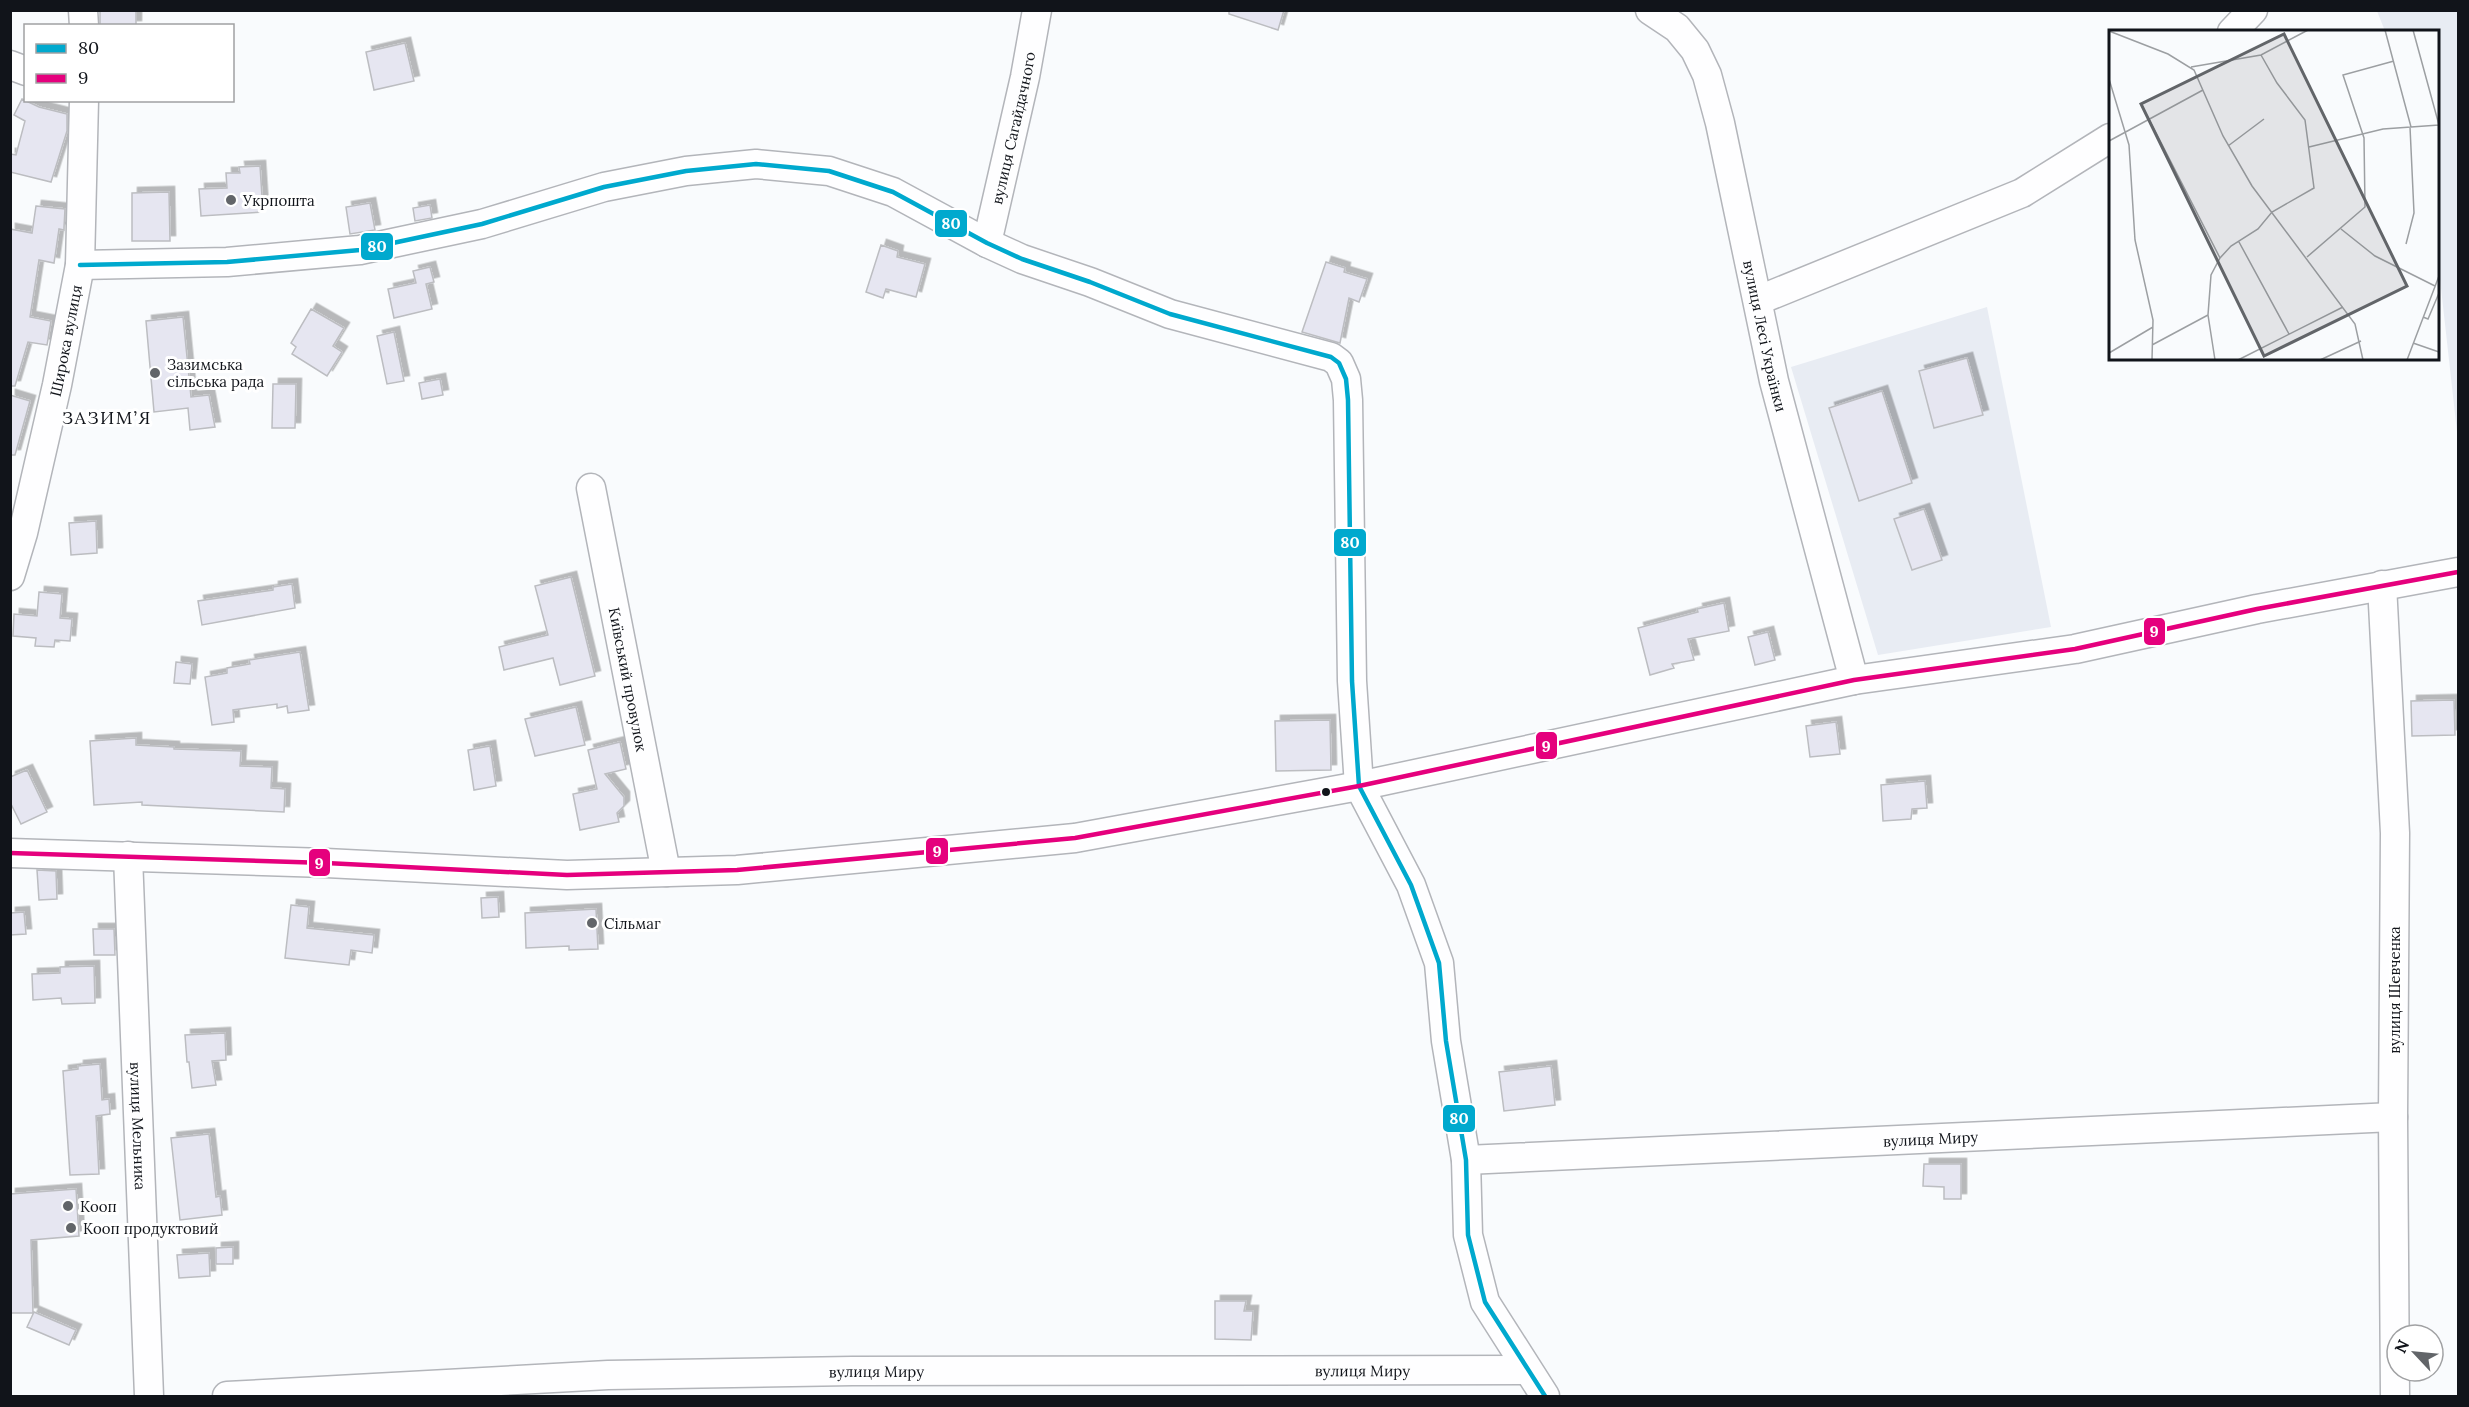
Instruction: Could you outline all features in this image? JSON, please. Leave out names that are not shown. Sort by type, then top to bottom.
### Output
[{"type":"street","name":"вулиця Сагайдачного","points":[[987,243],[1025,77],[1037,10]]},
{"type":"street","name":"вулиця Лесі Українки","points":[[1650,10],[1677,28],[1695,50],[1707,75],[1720,123],[1759,300],[1774,381],[1854,680]]},
{"type":"street","points":[[2234,30],[2253,10]]},
{"type":"street","name":"Широка вулиця","points":[[10,576],[23,533],[57,385],[80,265],[84,102]]},
{"type":"street","points":[[1759,300],[2022,193],[2109,139]]},
{"type":"street","points":[[80,265],[227,262],[360,250],[482,224],[604,187],[686,171],[756,164],[830,171],[893,192],[987,243],[1022,259],[1090,282],[1170,314],[1321,353],[1339,363],[1346,379],[1348,400],[1352,681],[1359,786],[1411,885],[1439,963],[1446,1041],[1466,1160],[1468,1235],[1485,1302],[1545,1396]]},
{"type":"street","name":"Київський провулок","points":[[591,488],[666,872]]},
{"type":"street","points":[[10,853],[327,863],[567,875],[737,870],[1075,838],[1359,786],[1854,680],[2075,649],[2382,585],[2458,572]]},
{"type":"street","name":"вулиця Шевченка","points":[[2382,585],[2395,833],[2393,1118],[2395,1396]]},
{"type":"street","name":"вулиця Мельника","points":[[128,856],[149,1396]]},
{"type":"street","name":"вулиця Миру","points":[[1466,1160],[2393,1118]]},
{"type":"street","name":"вулиця Миру","points":[[227,1396],[608,1375],[852,1371],[1527,1370]]},
{"type":"shaded area","points":[[2377,11],[2458,11],[2458,441],[2439,270],[2439,30],[2385,30]]},
{"type":"shaded area","points":[[1987,307],[2051,627],[1878,655],[1791,367]]},
{"type":"building","points":[[100,10],[136,10],[136,24],[100,24]]},
{"type":"building","points":[[1229,10],[1284,10],[1278,30],[1229,14]]},
{"type":"building","points":[[405,43],[414,81],[374,90],[366,52]]},
{"type":"building","points":[[22,99],[24,102],[39,107],[67,114],[67,131],[51,182],[10,172],[10,154],[16,155],[25,121],[14,115]]},
{"type":"building","name":"Укрпошта","points":[[260,166],[263,212],[201,216],[199,189],[227,188],[226,173],[240,173],[239,167]]},
{"type":"building","points":[[169,192],[170,241],[132,241],[132,193]]},
{"type":"building","points":[[370,203],[375,230],[350,234],[346,207]]},
{"type":"building","points":[[430,205],[432,218],[415,221],[413,208]]},
{"type":"building","points":[[36,206],[65,209],[64,230],[59,229],[54,263],[39,260],[30,317],[51,321],[47,345],[28,342],[15,386],[10,386],[10,229],[32,233]]},
{"type":"building","points":[[881,245],[898,251],[897,257],[925,264],[916,297],[886,289],[883,298],[866,292]]},
{"type":"building","points":[[1326,262],[1345,268],[1344,272],[1367,279],[1359,302],[1349,298],[1340,343],[1302,332]]},
{"type":"building","points":[[430,267],[434,282],[426,284],[432,309],[394,318],[388,289],[416,283],[413,271]]},
{"type":"building","points":[[311,309],[344,328],[333,346],[342,352],[327,376],[292,354],[296,347],[291,343]]},
{"type":"building","points":[[183,317],[191,397],[209,395],[215,427],[190,430],[188,408],[154,412],[146,321]]},
{"type":"building","points":[[394,332],[404,381],[387,384],[377,336]]},
{"type":"building","points":[[1967,358],[1983,415],[1934,428],[1919,371]]},
{"type":"building","points":[[440,379],[443,395],[422,399],[419,383]]},
{"type":"building","points":[[273,384],[296,384],[295,428],[272,428]]},
{"type":"building","points":[[1882,391],[1912,483],[1859,501],[1829,408]]},
{"type":"building","points":[[10,395],[30,401],[15,455],[10,455]]},
{"type":"building","points":[[1924,509],[1942,560],[1912,570],[1894,519]]},
{"type":"building","points":[[96,521],[97,553],[71,555],[69,523]]},
{"type":"building","points":[[571,577],[595,676],[560,685],[553,658],[504,670],[499,647],[548,635],[535,586]]},
{"type":"building","points":[[292,584],[295,608],[202,625],[198,601],[273,590],[273,587]]},
{"type":"building","points":[[39,592],[62,594],[60,618],[72,619],[70,641],[55,640],[54,647],[35,646],[36,638],[13,636],[14,614],[37,616]]},
{"type":"building","points":[[1724,603],[1729,631],[1688,639],[1694,660],[1672,664],[1674,668],[1650,675],[1638,628]]},
{"type":"building","points":[[1768,632],[1775,660],[1755,665],[1748,637]]},
{"type":"building","points":[[300,652],[309,710],[288,713],[287,706],[277,708],[277,704],[233,710],[234,722],[212,725],[205,677],[227,673],[227,668],[250,664],[249,660]]},
{"type":"building","points":[[176,662],[192,664],[190,684],[174,683]]},
{"type":"building","points":[[2454,700],[2455,735],[2412,736],[2411,701]]},
{"type":"building","points":[[576,707],[585,745],[535,756],[525,719]]},
{"type":"building","points":[[1330,720],[1331,770],[1276,771],[1275,721]]},
{"type":"building","points":[[1836,722],[1840,754],[1810,757],[1806,726]]},
{"type":"building","points":[[136,738],[136,745],[174,747],[174,749],[241,751],[240,766],[272,767],[271,788],[285,789],[284,812],[142,805],[142,802],[94,805],[90,741]]},
{"type":"building","points":[[620,742],[626,769],[605,774],[624,797],[624,806],[617,813],[619,822],[580,830],[573,794],[597,789],[588,750]]},
{"type":"building","points":[[490,746],[496,786],[474,790],[468,750]]},
{"type":"building","points":[[27,770],[47,812],[21,824],[10,802],[10,777]]},
{"type":"building","points":[[1925,781],[1927,808],[1912,809],[1911,819],[1883,821],[1881,785]]},
{"type":"building","points":[[37,870],[56,871],[57,899],[39,900]]},
{"type":"building","points":[[498,897],[499,917],[482,918],[481,898]]},
{"type":"building","points":[[291,905],[309,907],[307,928],[374,935],[372,953],[351,950],[349,965],[285,958]]},
{"type":"building","points":[[596,909],[598,949],[569,950],[569,946],[526,948],[525,913]]},
{"type":"building","points":[[24,912],[26,934],[10,935],[10,913]]},
{"type":"building","points":[[93,929],[114,929],[115,955],[94,955]]},
{"type":"building","points":[[94,966],[95,1003],[62,1004],[61,998],[33,1000],[32,974],[60,973],[60,967]]},
{"type":"building","points":[[225,1033],[226,1060],[212,1061],[216,1085],[192,1088],[185,1035]]},
{"type":"building","points":[[100,1064],[102,1100],[109,1099],[110,1114],[96,1116],[99,1174],[70,1175],[63,1071],[78,1069],[78,1066]]},
{"type":"building","points":[[1551,1066],[1555,1105],[1504,1111],[1499,1072]]},
{"type":"building","points":[[209,1134],[216,1197],[220,1196],[222,1215],[180,1220],[171,1138]]},
{"type":"building","points":[[1924,1164],[1961,1164],[1961,1199],[1944,1199],[1944,1187],[1923,1186]]},
{"type":"building","points":[[76,1189],[79,1236],[31,1240],[33,1313],[10,1313],[10,1194]]},
{"type":"building","points":[[233,1247],[233,1264],[216,1264],[216,1248]]},
{"type":"building","points":[[209,1253],[210,1276],[179,1278],[177,1255]]},
{"type":"building","points":[[1215,1301],[1246,1301],[1244,1311],[1253,1311],[1251,1340],[1215,1339]]},
{"type":"building","points":[[34,1312],[76,1330],[69,1345],[27,1327]]},
{"type":"transit line","name":"80","points":[[80,265],[227,262],[360,250],[482,224],[604,187],[686,171],[756,164],[829,171],[893,192],[987,243],[1022,259],[1090,282],[1170,314],[1331,357],[1339,363],[1346,379],[1348,400],[1352,681],[1359,786],[1411,885],[1439,963],[1446,1041],[1466,1160],[1468,1235],[1485,1302],[1545,1396]]},
{"type":"transit line","name":"9","points":[[10,853],[326,863],[567,875],[737,870],[1075,838],[1359,786],[1854,680],[2075,649],[2257,609],[2458,572]]},
{"type":"place","name":"Укрпошта","points":[[231,200]]},
{"type":"place","name":"Зазимська сільська рада","points":[[155,373]]},
{"type":"place","name":"Сільмаг","points":[[592,923]]},
{"type":"place","name":"Кооп","points":[[68,1206]]},
{"type":"place","name":"Кооп продуктовий","points":[[71,1228]]},
{"type":"district","name":"ЗАЗИМ’Я","points":[[107,417]]}]
